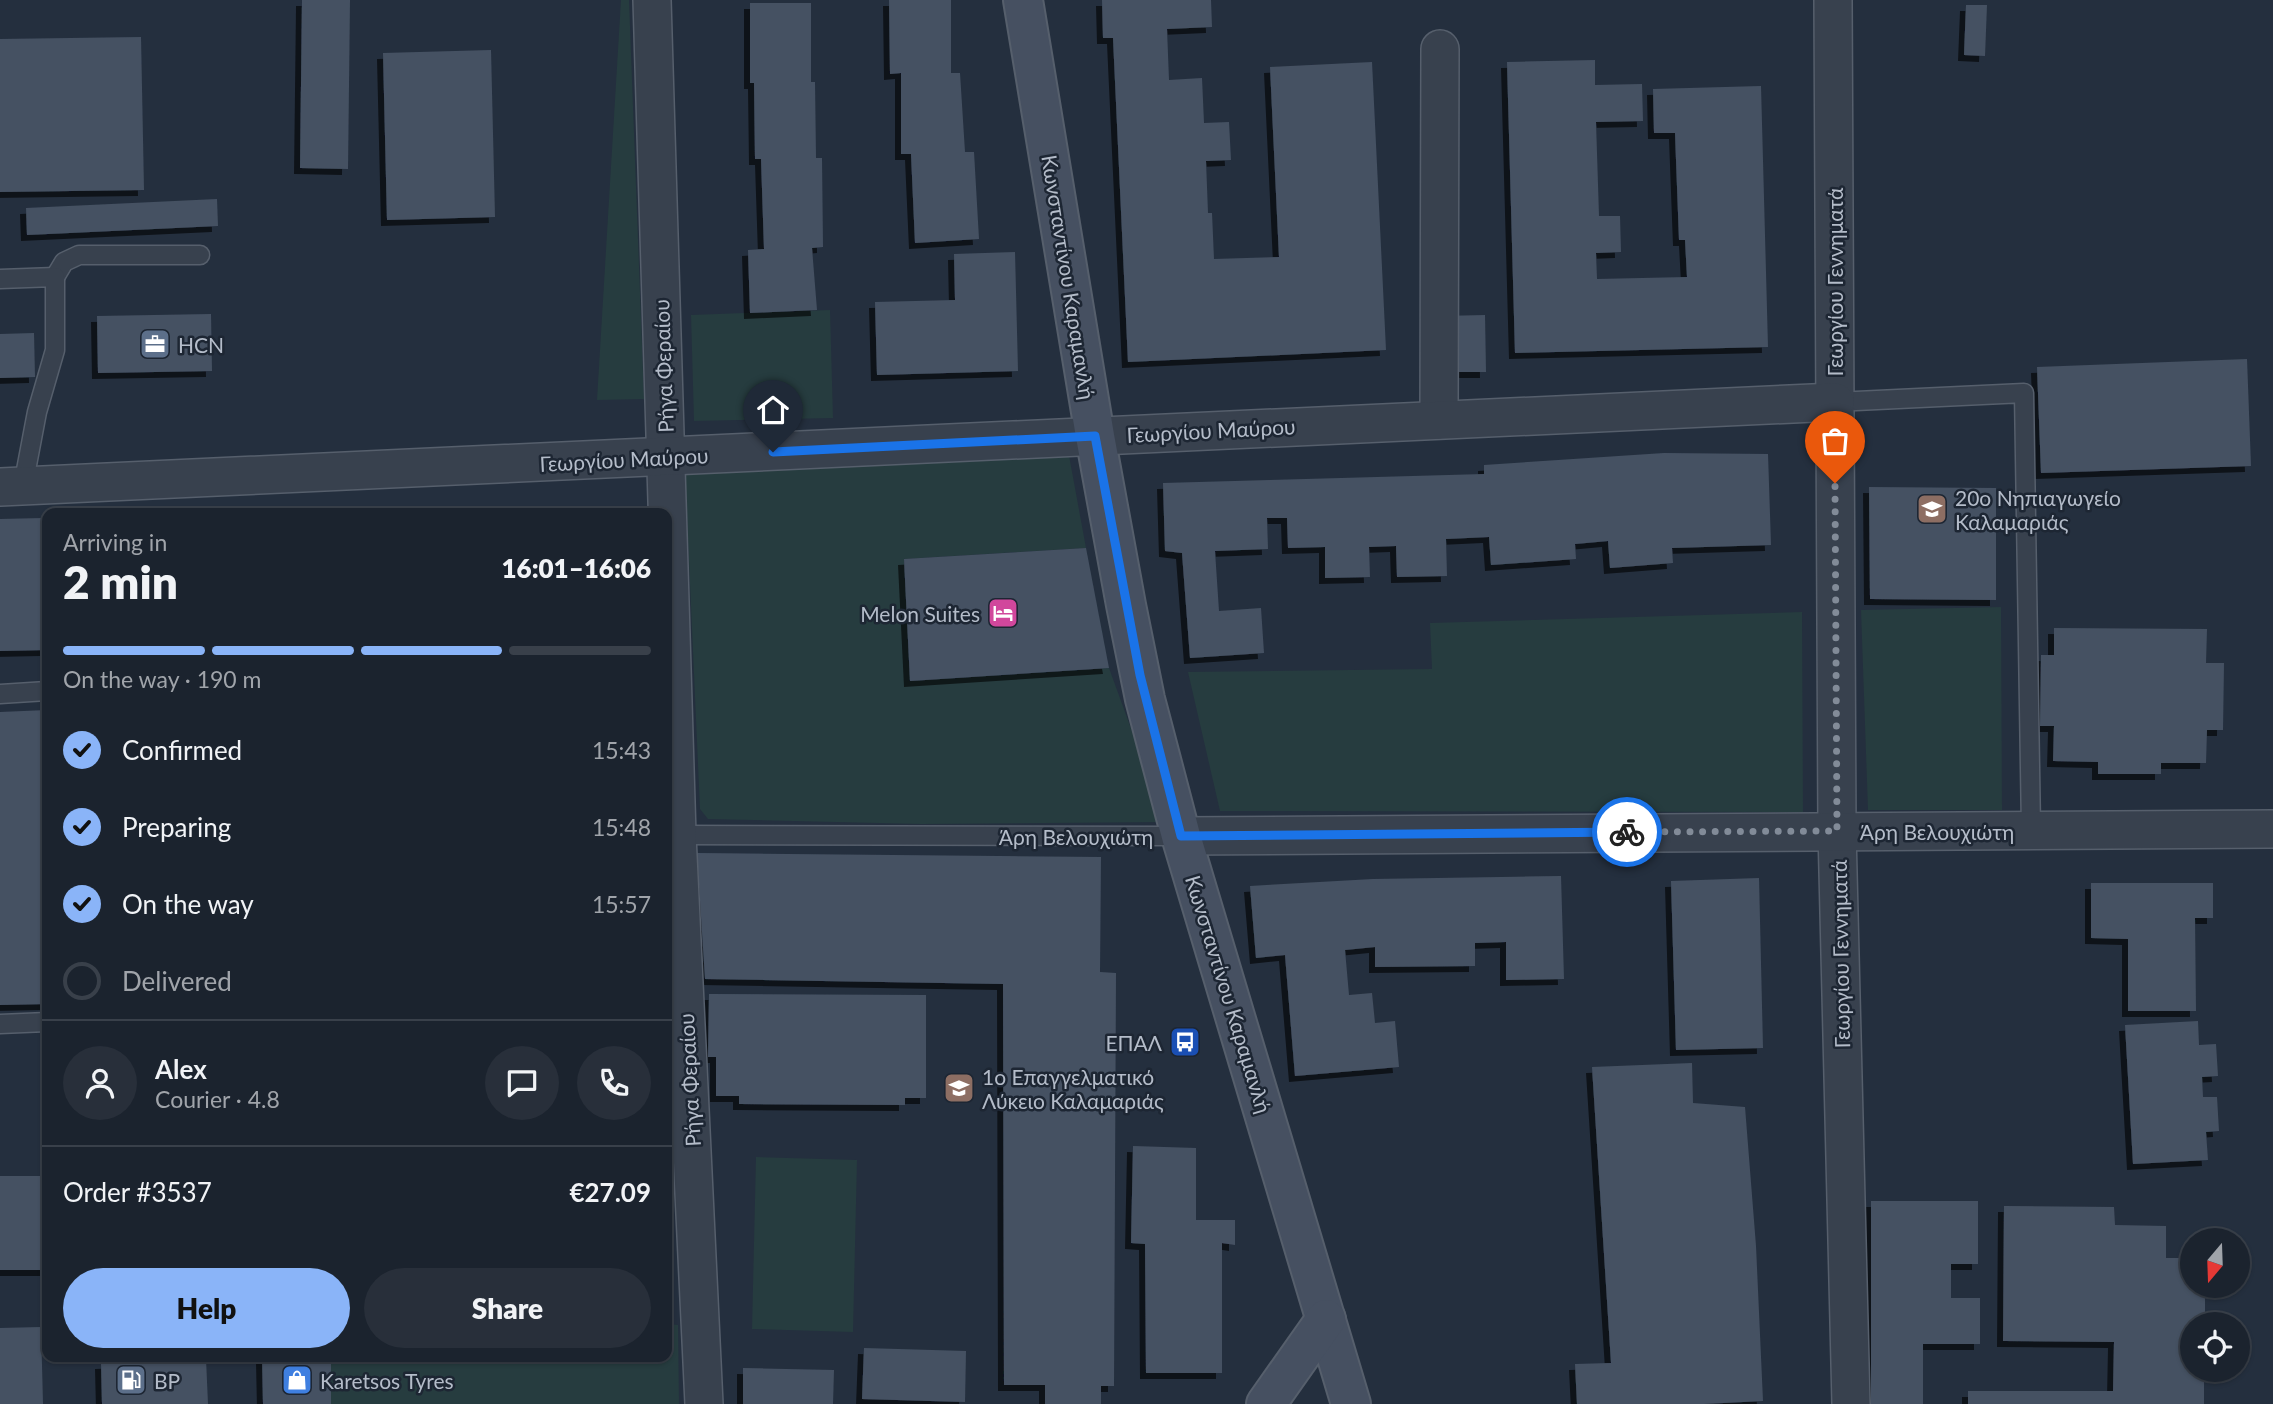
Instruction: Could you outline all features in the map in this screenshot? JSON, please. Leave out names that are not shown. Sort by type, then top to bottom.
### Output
[{"type":"main road","name":"Κωνσταντίνου Καραμανλή","points":[[1023,0],[1095,436],[1142,685],[1181,836],[1351,1404]]},
{"type":"main road","points":[[1266,1404],[1326,1320]]},
{"type":"street","name":"Ρήγα Φεραίου","points":[[652,0],[667,508]]},
{"type":"street","name":"Γεωργίου Γεννηματά","points":[[1833,0],[1837,831],[1851,1404]]},
{"type":"street","points":[[1439,420],[1440,49]]},
{"type":"street","name":"Γεωργίου Μαύρου","points":[[11,487],[1835,402]]},
{"type":"street","name":"Ρήγα Φεραίου","points":[[672,678],[704,1404]]},
{"type":"street","name":"Άρη Βελουχιώτη","points":[[1181,836],[2273,829]]},
{"type":"lane","points":[[11,487],[55,350],[55,277],[64,262],[79,256],[200,255]]},
{"type":"lane","points":[[0,279],[55,277]]},
{"type":"lane","points":[[1835,402],[2024,393],[2031,830]]},
{"type":"lane","points":[[0,694],[42,691]]},
{"type":"lane","name":"Άρη Βελουχιώτη","points":[[677,835],[1181,836]]},
{"type":"lane","points":[[0,1024],[42,1022]]},
{"type":"green space","points":[[621,0],[629,0],[644,399],[597,400]]},
{"type":"green space","points":[[830,310],[833,418],[694,421],[691,315]]},
{"type":"green space","points":[[1068,450],[1086,548],[904,559],[910,681],[1109,668],[1165,822],[921,824],[708,819],[700,809],[685,471]]},
{"type":"green space","points":[[2001,607],[2002,810],[1868,810],[1861,610]]},
{"type":"green space","points":[[1802,612],[1803,812],[1220,811],[1188,672],[1432,669],[1430,623]]},
{"type":"green space","points":[[756,1157],[857,1160],[853,1332],[752,1329]]},
{"type":"green space","points":[[672,1324],[678,1325],[679,1404],[331,1404],[331,1362],[672,1362]]},
{"type":"building","points":[[302,0],[350,0],[348,169],[300,168]]},
{"type":"building","points":[[889,0],[951,0],[951,73],[960,73],[965,152],[974,152],[979,239],[915,243],[911,154],[901,154],[901,73],[890,74]]},
{"type":"building","points":[[1102,0],[1211,0],[1212,27],[1167,29],[1169,80],[1202,78],[1204,123],[1229,122],[1231,160],[1206,161],[1208,213],[1212,213],[1214,259],[1279,257],[1270,67],[1372,62],[1386,350],[1128,362],[1113,38],[1103,38]]},
{"type":"building","points":[[750,3],[811,3],[811,82],[815,82],[816,158],[822,158],[823,247],[812,248],[817,310],[750,313],[748,250],[764,249],[761,159],[755,159],[754,83],[750,83]]},
{"type":"building","points":[[1966,5],[1987,5],[1985,56],[1964,55]]},
{"type":"building","points":[[141,37],[144,190],[0,192],[0,39]]},
{"type":"building","points":[[491,50],[495,217],[387,220],[383,53]]},
{"type":"building","points":[[1595,60],[1595,85],[1642,84],[1643,121],[1596,122],[1599,216],[1620,216],[1621,252],[1596,253],[1597,279],[1687,277],[1685,240],[1679,240],[1675,133],[1654,133],[1653,89],[1761,86],[1768,347],[1515,353],[1507,62]]},
{"type":"building","points":[[217,199],[218,226],[27,235],[26,208]]},
{"type":"building","points":[[1015,252],[1018,371],[877,375],[875,302],[955,300],[954,254]]},
{"type":"building","name":"HCN","points":[[211,314],[212,371],[98,373],[97,316]]},
{"type":"building","points":[[1485,315],[1486,372],[1444,372],[1442,316]]},
{"type":"building","points":[[34,333],[35,377],[0,378],[0,334]]},
{"type":"building","points":[[2247,359],[2251,466],[2041,473],[2037,367]]},
{"type":"building","points":[[1664,453],[1768,454],[1771,545],[1672,548],[1673,563],[1610,568],[1608,541],[1575,544],[1576,559],[1491,565],[1489,537],[1446,539],[1447,576],[1397,577],[1396,546],[1369,547],[1370,577],[1325,578],[1325,547],[1288,548],[1287,518],[1267,518],[1268,549],[1215,551],[1219,611],[1261,608],[1264,653],[1190,658],[1182,553],[1165,551],[1163,483],[1484,474],[1484,465]]},
{"type":"building","points":[[1869,487],[1996,488],[1996,600],[1870,599]]},
{"type":"building","points":[[42,518],[42,650],[0,651],[0,519]]},
{"type":"building","name":"Melon Suites","points":[[1086,548],[1109,668],[910,681],[904,559]]},
{"type":"building","points":[[2054,628],[2207,629],[2206,663],[2224,663],[2223,730],[2207,730],[2206,763],[2161,763],[2161,774],[2098,774],[2098,762],[2053,761],[2054,726],[2040,726],[2041,655],[2054,655]]},
{"type":"building","points":[[42,710],[42,1004],[0,1005],[0,712]]},
{"type":"building","points":[[697,853],[1101,857],[1100,972],[1116,973],[1114,1386],[1101,1386],[1101,1404],[1045,1404],[1045,1385],[1004,1385],[1003,984],[705,979]]},
{"type":"building","points":[[1561,876],[1564,979],[1506,980],[1506,942],[1475,943],[1475,966],[1375,967],[1375,947],[1345,950],[1349,995],[1372,993],[1375,1023],[1395,1021],[1399,1067],[1295,1076],[1285,955],[1256,958],[1250,886],[1373,879]]},
{"type":"building","points":[[1759,878],[1763,1048],[1676,1050],[1671,881]]},
{"type":"building","points":[[2091,883],[2213,883],[2213,918],[2195,918],[2196,1011],[2128,1011],[2128,939],[2091,938]]},
{"type":"building","points":[[709,994],[926,995],[926,1098],[905,1098],[905,1105],[739,1104],[739,1096],[716,1096],[716,1057],[708,1057]]},
{"type":"building","points":[[2198,1021],[2199,1045],[2216,1044],[2218,1076],[2202,1077],[2203,1097],[2217,1097],[2219,1131],[2206,1132],[2208,1160],[2133,1164],[2125,1025]]},
{"type":"building","points":[[1692,1063],[1693,1103],[1745,1107],[1756,1246],[1763,1401],[1577,1404],[1575,1364],[1611,1363],[1592,1067]]},
{"type":"building","points":[[1133,1146],[1196,1148],[1196,1220],[1235,1220],[1235,1245],[1222,1243],[1222,1373],[1146,1373],[1145,1244],[1131,1243]]},
{"type":"building","points":[[0,1176],[42,1176],[42,1270],[0,1270]]},
{"type":"building","points":[[1871,1201],[1978,1201],[1978,1264],[1951,1264],[1951,1298],[1980,1298],[1980,1344],[1923,1344],[1923,1404],[1871,1404]]},
{"type":"building","points":[[2004,1206],[2114,1207],[2115,1225],[2166,1226],[2166,1258],[2180,1258],[2180,1298],[2205,1298],[2205,1312],[2180,1312],[2180,1382],[2204,1382],[2204,1404],[1968,1404],[1968,1391],[2113,1391],[2114,1342],[2003,1341]]},
{"type":"building","points":[[41,1327],[43,1404],[0,1404],[0,1328]]},
{"type":"building","points":[[864,1348],[966,1351],[965,1402],[862,1399]]},
{"type":"building","points":[[206,1362],[208,1404],[102,1404],[101,1363]]},
{"type":"building","name":"Karetsos Tyres","points":[[262,1362],[331,1362],[331,1404],[263,1404]]},
{"type":"building","points":[[743,1368],[834,1370],[833,1404],[743,1404]]},
{"type":"way so far","points":[[1627,832],[1837,831],[1835,483]]},
{"type":"place","name":"HCN","points":[[155,344]]},
{"type":"place","name":"20ο Νηπιαγωγείο Καλαμαριάς","points":[[1932,509]]},
{"type":"place","name":"Melon Suites","points":[[1003,613]]},
{"type":"place","name":"ΕΠΑΛ","points":[[1185,1042]]},
{"type":"place","name":"1ο Επαγγελματικό Λύκειο Καλαμαριάς","points":[[959,1088]]},
{"type":"place","name":"BP","points":[[131,1380]]},
{"type":"place","name":"Karetsos Tyres","points":[[297,1380]]},
{"type":"route","points":[[773,452],[1095,436],[1145,699],[1181,836],[1627,832]]}]
